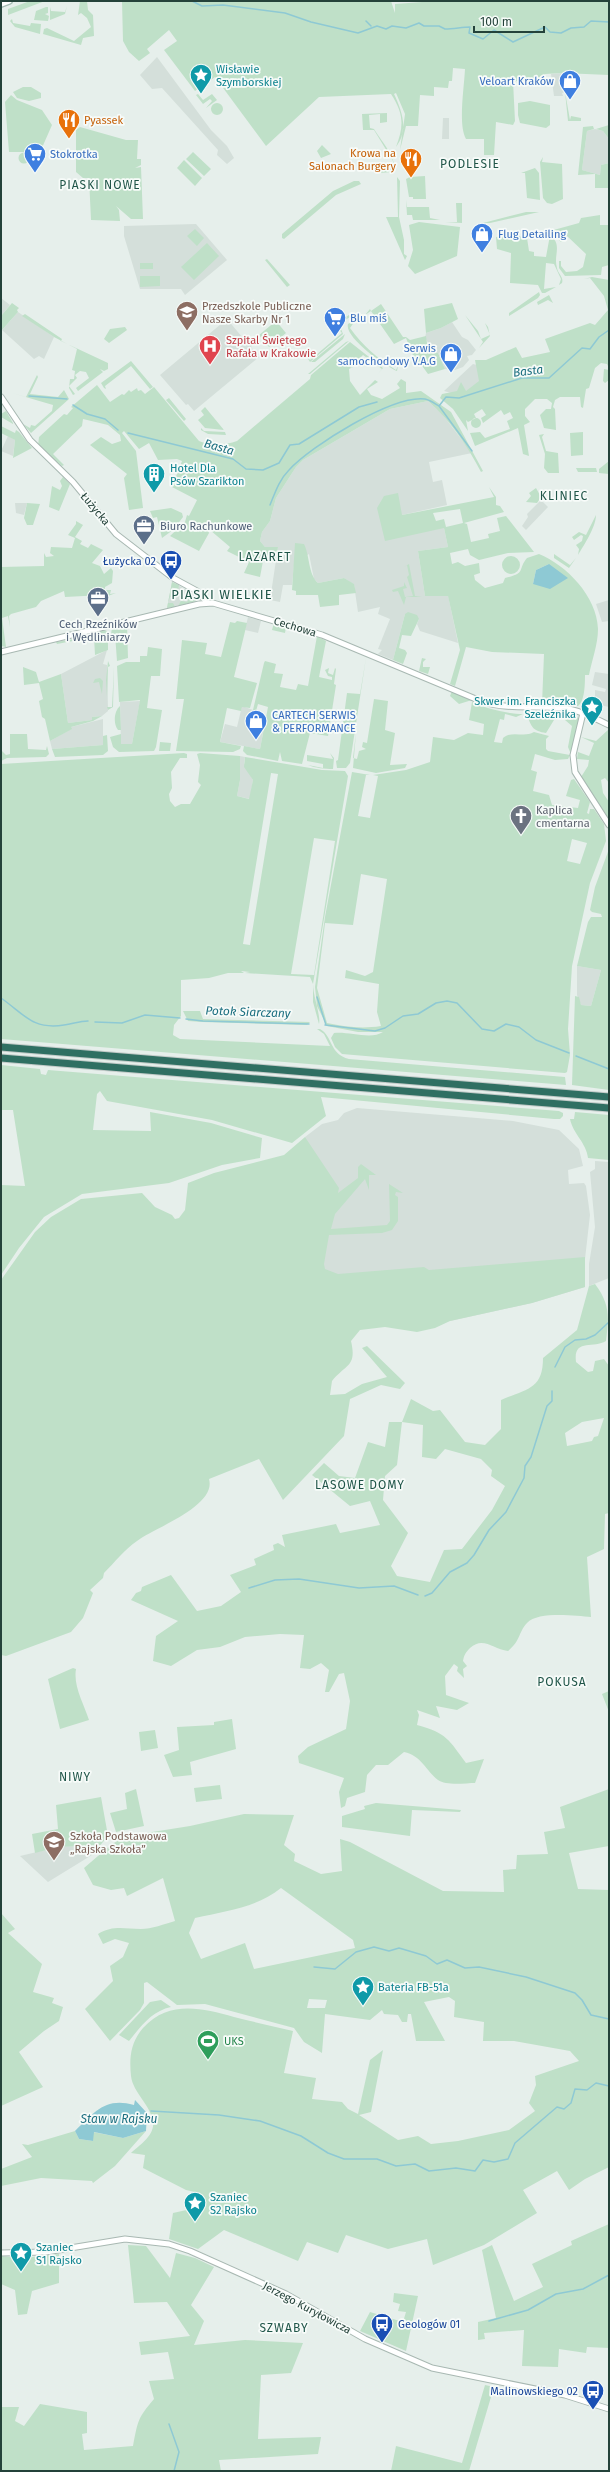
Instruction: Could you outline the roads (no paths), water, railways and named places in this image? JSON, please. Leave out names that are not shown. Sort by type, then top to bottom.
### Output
[{"type":"highway","points":[[1,1047],[609,1097]]},
{"type":"highway","points":[[1,1058],[609,1108]]},
{"type":"main road","points":[[1,4],[9,1]]},
{"type":"street","name":"Łużycka","points":[[1,396],[30,440],[73,482],[116,534],[173,578],[197,591],[208,603]]},
{"type":"street","name":"Cechowa","points":[[1,652],[208,603],[316,633],[490,704],[508,707],[564,708],[583,713],[609,725]]},
{"type":"street","points":[[583,713],[573,755],[575,772],[609,825]]},
{"type":"street","name":"Jerzego Kuryłowicza","points":[[1,2253],[46,2252],[125,2239],[169,2244],[190,2251],[286,2294],[365,2339],[432,2368],[564,2395],[609,2409]]},
{"type":"water","points":[[549,564],[568,578],[550,589],[533,584],[536,570]]},
{"type":"water","name":"Staw w Rajsku","points":[[135,2100],[147,2113],[146,2131],[123,2138],[94,2132],[93,2141],[79,2139],[75,2131],[95,2112],[115,2103],[134,2105]]},
{"type":"waterway","points":[[192,1],[202,6],[223,5],[285,13],[311,22],[358,33],[377,26],[386,29],[392,26],[406,28],[419,23],[424,26],[439,26],[445,29],[470,27],[469,33],[483,39],[494,30],[513,42],[545,27],[550,32],[561,33],[571,28],[584,27],[591,21],[609,22]]},
{"type":"waterway","points":[[366,21],[371,26]]},
{"type":"waterway","name":"Basta","points":[[270,505],[283,478],[300,460],[333,436],[373,413],[411,400],[425,399],[439,406],[446,397],[459,398],[522,378],[549,378],[582,348],[590,349],[599,337],[609,330]]},
{"type":"waterway","points":[[29,396],[67,399]]},
{"type":"waterway","name":"Basta","points":[[128,433],[233,459],[246,469],[263,470],[279,463],[290,445],[299,444],[359,407],[377,402]]},
{"type":"waterway","points":[[73,405],[87,414],[105,419],[118,430]]},
{"type":"waterway","points":[[439,406],[472,451]]},
{"type":"waterway","points":[[317,997],[326,1025]]},
{"type":"waterway","name":"Potok Siarczany","points":[[1,998],[36,1023],[53,1026],[88,1021]]},
{"type":"waterway","name":"Potok Siarczany","points":[[325,1025],[375,1031],[385,1028],[403,1016],[418,1014],[436,1003],[447,1001],[457,1003],[482,1029],[494,1031],[506,1024],[519,1027],[536,1040],[569,1053]]},
{"type":"waterway","name":"Potok Siarczany","points":[[95,1022],[122,1023],[145,1015],[180,1018]]},
{"type":"waterway","name":"Potok Siarczany","points":[[186,1019],[203,1021],[309,1024]]},
{"type":"waterway","points":[[576,1056],[609,1069]]},
{"type":"waterway","points":[[555,1367],[565,1347],[575,1340],[586,1339],[595,1335],[609,1322]]},
{"type":"waterway","points":[[425,1596],[432,1593],[450,1572],[467,1563],[474,1555],[489,1530],[506,1512],[524,1478],[525,1466],[531,1457],[547,1406],[552,1401],[552,1391]]},
{"type":"waterway","points":[[249,1588],[275,1580],[299,1579],[359,1588],[394,1586],[418,1595]]},
{"type":"waterway","points":[[314,1967],[335,1969],[356,1952],[374,1947],[389,1951],[399,1948],[426,1956],[437,1964],[447,1960],[465,1968],[479,1967],[526,1977],[575,1993],[582,2000],[591,2015],[609,2019]]},
{"type":"waterway","points":[[151,2111],[219,2115],[260,2121],[301,2136],[328,2153],[344,2159],[377,2159],[396,2166],[415,2164],[429,2171],[456,2168],[475,2171],[483,2160],[494,2162],[508,2159],[515,2143],[557,2107],[564,2109],[571,2103],[575,2089],[587,2090],[596,2083],[609,2086]]},
{"type":"waterway","points":[[489,2321],[528,2310],[556,2294],[583,2289],[609,2275]]},
{"type":"waterway","points":[[169,2424],[179,2452],[174,2471]]},
{"type":"place","name":"Wisławie Szymborskiej","points":[[201,94]]},
{"type":"place","name":"Veloart Kraków","points":[[570,100]]},
{"type":"place","name":"Pyassek","points":[[69,140]]},
{"type":"place","name":"Stokrotka","points":[[35,174]]},
{"type":"place","name":"Krowa na Salonach Burgery","points":[[411,178]]},
{"type":"place","name":"Flug Detailing","points":[[482,254]]},
{"type":"place","name":"Przedszkole Publiczne Nasze Skarby Nr 1","points":[[187,332]]},
{"type":"place","name":"Blu miś","points":[[335,338]]},
{"type":"place","name":"Szpital Świętego Rafała w Krakowie","points":[[210,366]]},
{"type":"place","name":"Serwis samochodowy V.A.G","points":[[451,374]]},
{"type":"place","name":"Hotel Dla Psów Szarikton","points":[[154,494]]},
{"type":"place","name":"Biuro Rachunkowe","points":[[144,546]]},
{"type":"place","name":"Łużycka 02","points":[[171,580]]},
{"type":"place","name":"Cech Rzeźników i Wędliniarzy","points":[[98,618]]},
{"type":"place","name":"Skwer im. Franciszka Szeleźnika","points":[[592,726]]},
{"type":"place","name":"CARTECH SERWIS & PERFORMANCE","points":[[256,740]]},
{"type":"place","name":"Kaplica cmentarna","points":[[521,836]]},
{"type":"place","name":"Szkoła Podstawowa „Rajska Szkoła”","points":[[54,1862]]},
{"type":"place","name":"Bateria FB-51a","points":[[363,2006]]},
{"type":"place","name":"UKS","points":[[208,2060]]},
{"type":"place","name":"Szaniec S2 Rajsko","points":[[195,2222]]},
{"type":"place","name":"Szaniec S1 Rajsko","points":[[21,2272]]},
{"type":"place","name":"Geologów 01","points":[[382,2344]]},
{"type":"place","name":"Malinowskiego 02","points":[[593,2410]]},
{"type":"district","name":"PODLESIE","points":[[470,164]]},
{"type":"district","name":"PIASKI NOWE","points":[[100,185]]},
{"type":"district","name":"KLINIEC","points":[[564,496]]},
{"type":"district","name":"LAZARET","points":[[265,557]]},
{"type":"district","name":"PIASKI WIELKIE","points":[[222,594]]},
{"type":"district","name":"LASOWE DOMY","points":[[360,1485]]},
{"type":"district","name":"POKUSA","points":[[562,1682]]},
{"type":"district","name":"NIWY","points":[[75,1777]]},
{"type":"district","name":"SZWABY","points":[[284,2328]]}]
